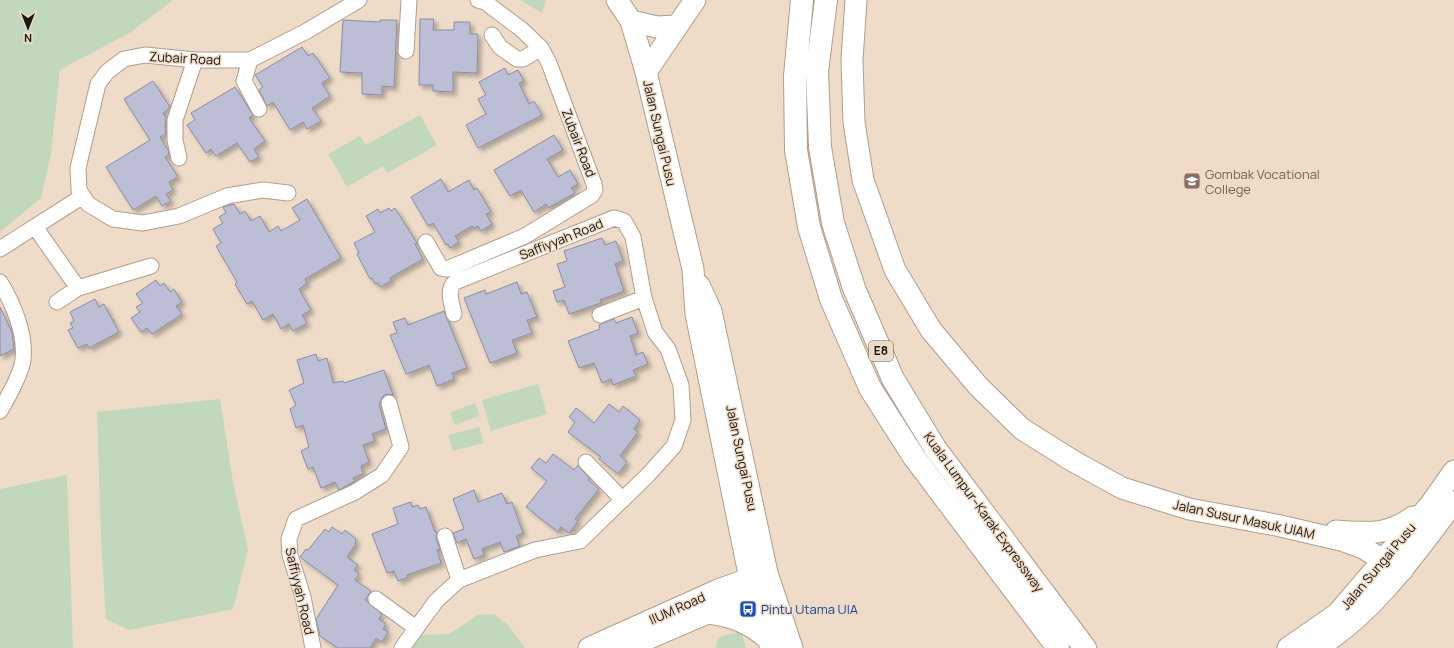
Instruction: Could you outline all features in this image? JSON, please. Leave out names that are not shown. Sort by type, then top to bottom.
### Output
[{"type":"highway","name":"Kuala Lumpur–Karak Expressway","points":[[802,0],[795,76],[796,150],[809,227],[831,298],[870,388],[914,457],[1058,648]]},
{"type":"highway","name":"Kuala Lumpur–Karak Expressway","points":[[826,0],[817,71],[820,147],[833,223],[854,288],[893,379],[935,448],[1085,648]]},
{"type":"main road","name":"Jalan Sungai Pusu","points":[[617,0],[631,21],[646,72],[693,270],[696,314],[745,553],[760,583]]},
{"type":"main road","points":[[646,72],[696,0]]},
{"type":"main road","name":"Jalan Susur Masuk UIAM","points":[[856,0],[852,60],[854,122],[863,180],[895,270],[931,330],[978,386],[1022,429],[1073,461],[1122,488],[1189,509],[1276,525],[1352,543],[1402,571]]},
{"type":"main road","points":[[631,21],[657,27],[677,26]]},
{"type":"main road","name":"Jalan Sungai Pusu","points":[[693,270],[711,311],[760,583],[779,643]]},
{"type":"main road","name":"Jalan Sungai Pusu","points":[[1288,648],[1337,614],[1430,505],[1454,471]]},
{"type":"main road","name":"Jalan Sungai Pusu","points":[[1317,648],[1358,618],[1402,571],[1454,502]]},
{"type":"main road","points":[[1276,525],[1371,533],[1388,531],[1404,524],[1430,505]]},
{"type":"main road","points":[[718,590],[735,574],[745,553]]},
{"type":"main road","name":"IIUM Road","points":[[590,648],[718,590],[760,583]]},
{"type":"main road","name":"IIUM Road","points":[[626,648],[706,613],[760,583]]},
{"type":"main road","points":[[706,613],[733,618],[779,643]]},
{"type":"street","name":"Zubair Road","points":[[83,196],[79,190],[78,168],[98,84],[107,72],[124,59],[145,55],[195,60],[250,60],[305,32],[359,0]]},
{"type":"street","points":[[406,51],[409,0]]},
{"type":"street","name":"Zubair Road","points":[[426,242],[441,268],[447,269],[525,236],[592,195],[595,190],[541,48],[521,29],[485,2],[478,0]]},
{"type":"street","points":[[492,35],[500,47],[516,59],[523,59],[541,48]]},
{"type":"street","points":[[180,158],[175,140],[175,120],[195,60]]},
{"type":"street","points":[[250,60],[244,81],[259,109]]},
{"type":"street","points":[[0,249],[83,196],[88,204],[113,219],[143,223],[179,216],[227,196],[263,190],[288,193]]},
{"type":"street","name":"Saffiyyah Road","points":[[402,648],[436,601],[459,580],[534,550],[580,541],[623,500],[674,446],[682,420],[682,385],[668,349],[655,332],[644,298],[633,237],[624,221],[614,218],[455,282],[450,291],[454,314]]},
{"type":"street","points":[[35,227],[78,288]]},
{"type":"street","points":[[57,302],[78,288],[151,266]]},
{"type":"street","points":[[0,282],[13,307],[19,325],[23,360],[8,398],[0,411]]},
{"type":"street","points":[[600,315],[644,298]]},
{"type":"street","name":"Saffiyyah Road","points":[[314,648],[303,597],[290,556],[289,539],[296,519],[355,492],[382,475],[402,447],[389,403]]},
{"type":"street","points":[[586,462],[623,500]]},
{"type":"street","points":[[445,536],[459,580]]},
{"type":"street","points":[[376,599],[416,628]]},
{"type":"green space","points":[[0,0],[173,0],[131,32],[60,70],[51,154],[41,198],[0,232]]},
{"type":"green space","points":[[520,0],[546,0],[542,13]]},
{"type":"green space","points":[[420,115],[437,145],[387,173],[383,166],[347,187],[328,154],[360,136],[366,145]]},
{"type":"green space","points":[[538,384],[547,414],[491,431],[482,400]]},
{"type":"green space","points":[[220,399],[233,482],[248,550],[233,609],[129,630],[106,619],[101,539],[97,412]]},
{"type":"green space","points":[[475,403],[480,416],[455,425],[450,413]]},
{"type":"green space","points":[[479,427],[484,443],[453,451],[448,435]]},
{"type":"green space","points":[[67,475],[73,648],[0,648],[0,489]]},
{"type":"green space","points":[[494,614],[509,626],[525,648],[406,648],[417,635],[449,634],[478,615]]},
{"type":"green space","points":[[741,631],[746,648],[715,648],[719,637]]},
{"type":"building","points":[[420,19],[434,19],[433,30],[454,30],[454,22],[470,22],[470,34],[478,34],[477,73],[453,72],[453,92],[433,91],[433,85],[419,85]]},
{"type":"building","points":[[343,20],[380,22],[380,20],[397,20],[394,87],[382,86],[382,95],[362,94],[362,73],[340,72]]},
{"type":"building","points":[[302,47],[308,56],[313,53],[330,78],[322,83],[330,96],[312,108],[321,121],[307,129],[303,122],[290,130],[273,102],[267,106],[259,90],[263,87],[255,75]]},
{"type":"building","points":[[505,68],[508,75],[518,70],[524,81],[519,83],[529,104],[534,101],[542,115],[478,148],[466,125],[486,114],[478,99],[486,95],[479,82]]},
{"type":"building","points":[[153,81],[170,107],[163,113],[166,118],[166,134],[160,137],[169,154],[165,157],[178,177],[169,182],[173,190],[166,194],[171,201],[162,206],[156,196],[133,210],[106,167],[150,140],[124,99]]},
{"type":"building","points":[[235,87],[253,115],[249,118],[265,141],[254,149],[259,157],[250,162],[237,143],[216,156],[211,149],[206,153],[187,125],[195,120],[191,113]]},
{"type":"building","points":[[554,135],[563,150],[547,159],[558,177],[570,170],[578,184],[571,188],[575,193],[548,208],[546,204],[534,212],[521,190],[510,196],[494,170]]},
{"type":"building","points":[[441,179],[448,192],[469,180],[474,190],[477,188],[491,212],[486,214],[492,224],[481,231],[478,226],[474,228],[472,226],[455,236],[459,242],[450,248],[448,244],[446,245],[433,223],[428,226],[411,197]]},
{"type":"building","points":[[307,199],[341,258],[305,279],[307,283],[299,289],[311,310],[302,315],[307,323],[293,331],[289,324],[281,329],[273,314],[263,320],[252,301],[247,304],[235,284],[237,282],[216,246],[221,243],[213,229],[223,223],[219,217],[226,213],[223,207],[234,204],[240,214],[245,211],[251,221],[260,216],[269,232],[278,226],[281,231],[300,220],[292,208]]},
{"type":"building","points":[[389,208],[391,211],[395,208],[417,243],[415,244],[423,259],[390,278],[391,281],[380,287],[378,283],[375,284],[372,278],[370,279],[357,254],[359,253],[354,243],[375,232],[366,216],[378,209],[380,213]]},
{"type":"building","points":[[602,238],[605,245],[616,241],[623,261],[615,264],[624,291],[600,300],[601,303],[569,314],[564,300],[557,302],[553,291],[565,287],[557,264],[567,261],[564,251]]},
{"type":"building","points":[[156,280],[160,286],[164,283],[170,292],[174,289],[182,302],[176,306],[182,314],[152,334],[147,328],[141,332],[131,318],[140,312],[136,307],[143,303],[136,294]]},
{"type":"building","points":[[517,282],[521,294],[527,292],[537,317],[527,320],[532,333],[512,340],[517,353],[490,363],[464,298],[485,290],[486,294]]},
{"type":"building","points":[[95,299],[99,307],[104,304],[119,332],[89,348],[87,344],[78,348],[68,330],[73,328],[70,323],[74,321],[70,312]]},
{"type":"building","points":[[0,307],[12,332],[14,349],[0,356]]},
{"type":"building","points":[[444,311],[467,368],[452,373],[454,379],[437,386],[429,365],[406,374],[390,335],[397,333],[393,322],[405,318],[408,325]]},
{"type":"building","points":[[632,317],[638,333],[630,336],[636,355],[643,352],[648,364],[633,370],[636,376],[613,385],[611,379],[602,383],[594,363],[579,368],[568,341],[600,329],[599,325],[603,323],[614,319],[616,323]]},
{"type":"building","points":[[316,354],[318,361],[327,358],[333,383],[343,381],[344,383],[384,370],[393,395],[387,394],[383,396],[379,404],[386,429],[372,434],[375,441],[363,445],[369,462],[361,466],[363,474],[353,478],[355,481],[339,490],[335,482],[321,488],[313,467],[308,469],[301,451],[309,447],[303,425],[296,428],[290,409],[296,405],[289,390],[304,383],[297,360]]},
{"type":"building","points":[[609,404],[619,412],[623,406],[640,420],[634,429],[638,432],[620,456],[627,462],[618,474],[599,459],[601,457],[568,432],[575,422],[569,417],[576,408],[594,423]]},
{"type":"building","points":[[553,454],[574,470],[578,465],[590,479],[588,480],[599,489],[575,519],[578,521],[569,533],[561,527],[558,532],[526,507],[547,481],[531,468],[539,458],[546,463]]},
{"type":"building","points":[[474,490],[478,502],[502,493],[507,504],[512,502],[523,533],[516,536],[520,546],[504,552],[500,542],[482,549],[484,555],[474,559],[466,539],[457,543],[453,533],[464,529],[453,499]]},
{"type":"building","points":[[411,502],[412,507],[418,505],[420,509],[426,507],[435,532],[437,532],[436,538],[440,549],[437,550],[441,563],[407,575],[408,577],[398,581],[394,571],[387,573],[372,534],[398,524],[393,508]]},
{"type":"building","points":[[332,527],[342,534],[345,530],[356,539],[355,545],[347,557],[358,565],[354,570],[359,574],[355,580],[371,591],[365,600],[382,614],[379,619],[386,624],[383,629],[388,632],[382,642],[376,638],[370,648],[338,648],[320,636],[316,619],[338,585],[300,557],[306,549],[308,550],[325,529],[329,532]]},
{"type":"place","name":"Gombak Vocational College","points":[[1192,181]]},
{"type":"place","name":"Pintu Utama UIA","points":[[748,609]]}]
